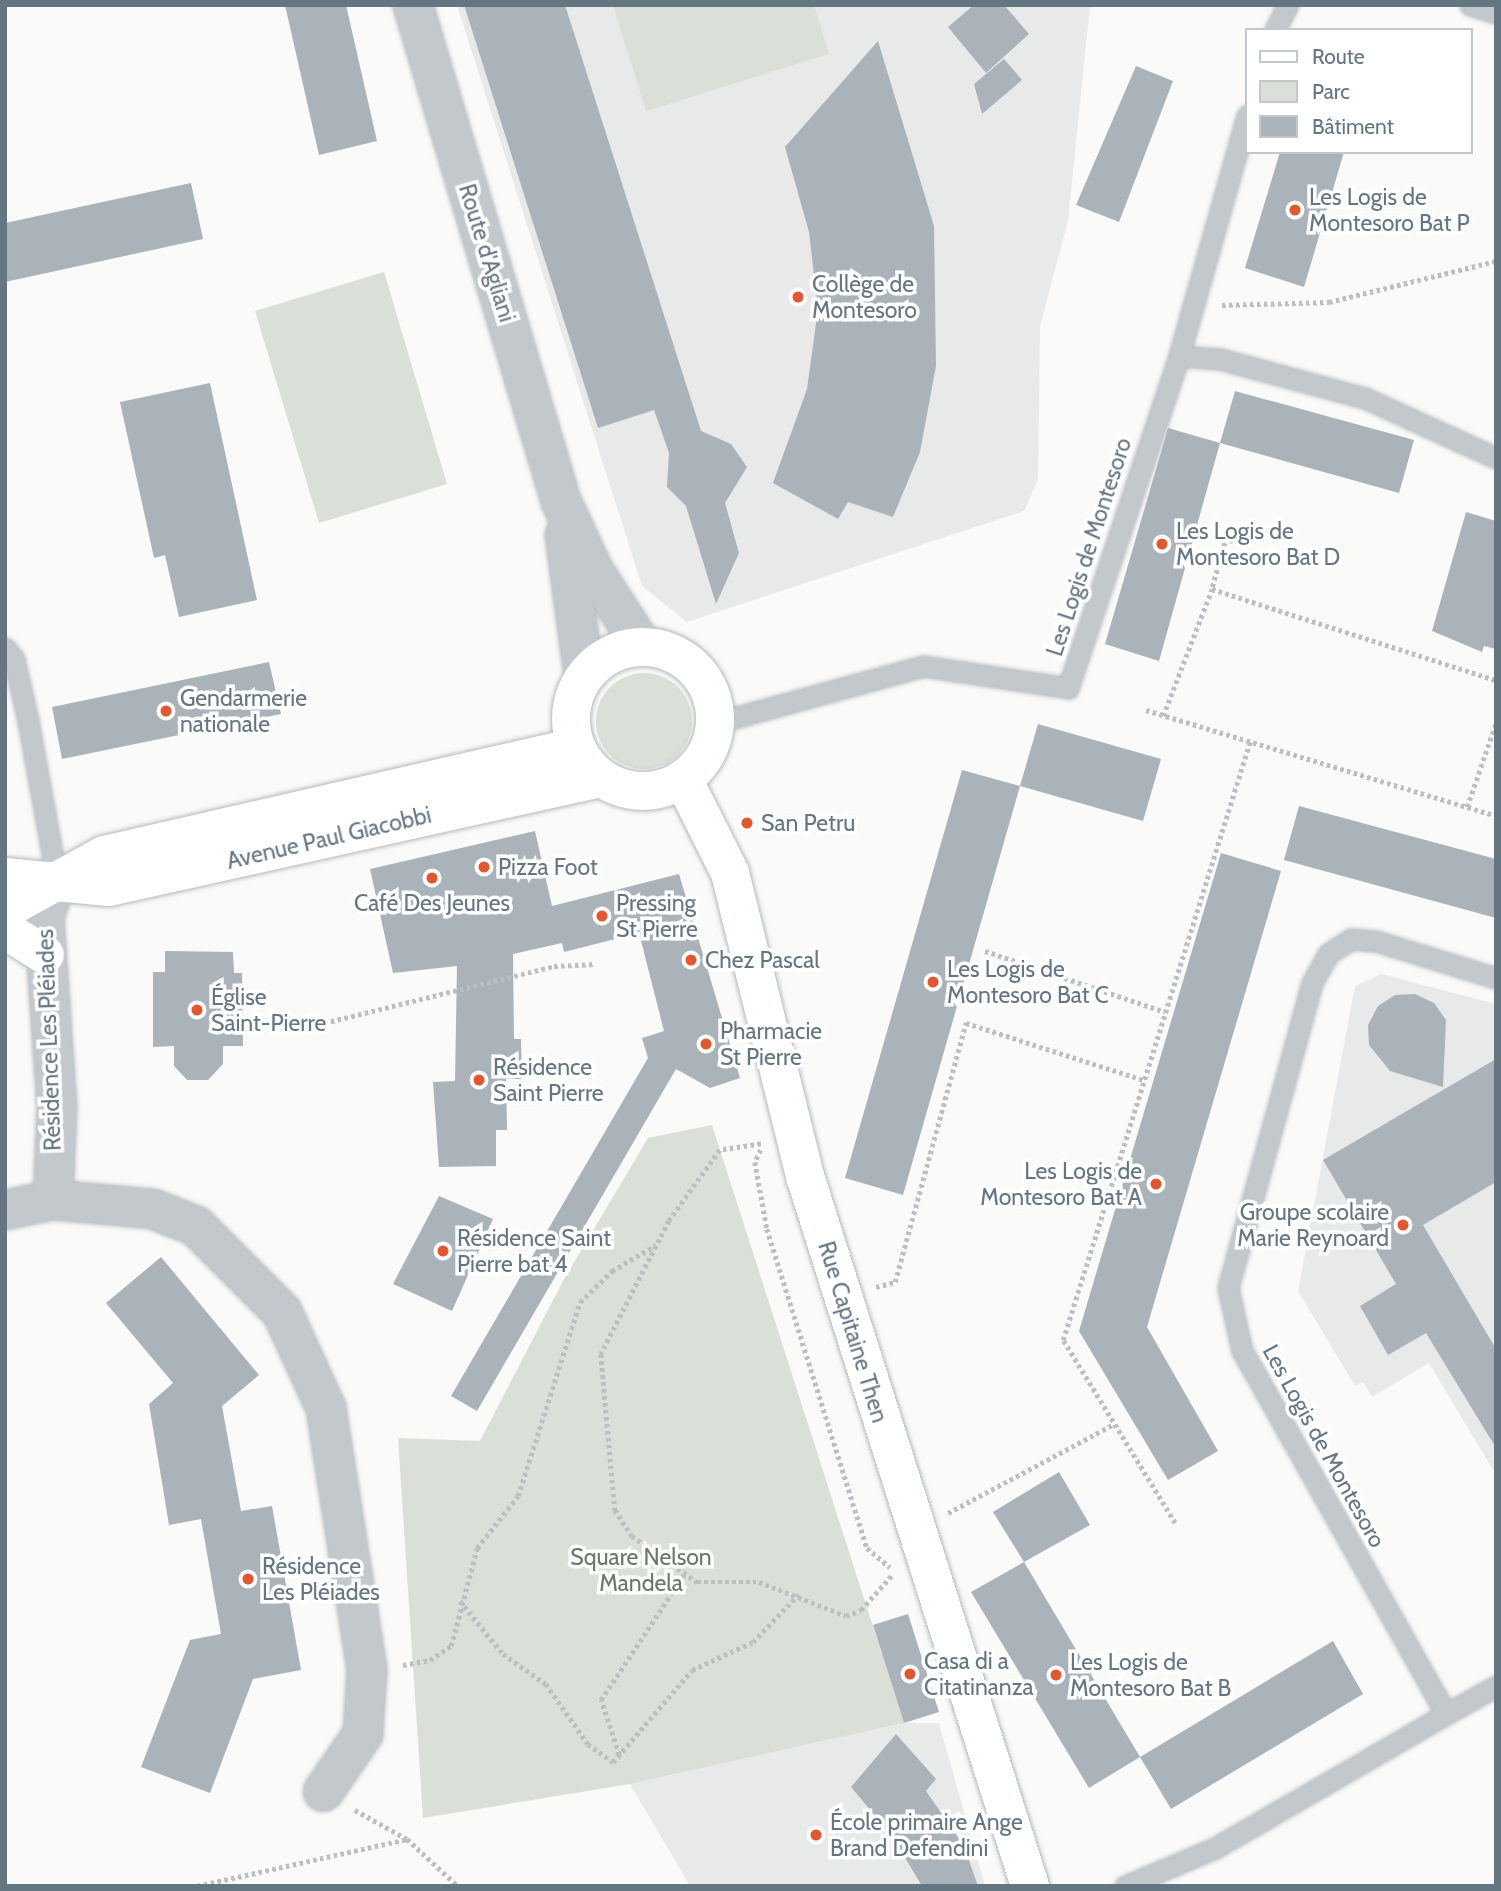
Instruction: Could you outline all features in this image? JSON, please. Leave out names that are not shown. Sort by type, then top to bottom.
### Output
[{"type":"main road","points":[[642,646],[686,660],[703,678],[715,723],[710,745],[683,779],[642,791],[601,778],[576,747],[572,710],[584,676],[609,654],[642,646]]},
{"type":"main road","name":"Avenue Paul Giacobbi","points":[[5,910],[104,855],[576,747]]},
{"type":"main road","name":"Avenue Paul Giacobbi","points":[[5,877],[109,887],[601,778]]},
{"type":"main road","name":"Rue Capitaine Then","points":[[683,779],[730,873],[779,1135],[842,1296],[913,1531],[944,1610],[1030,1886]]},
{"type":"main road","points":[[5,930],[46,954]]},
{"type":"street","name":"Route d'Agliani","points":[[412,5],[561,501],[593,570],[642,646]]},
{"type":"street","name":"Route d'Agliani","points":[[561,501],[584,676]]},
{"type":"street","name":"Résidence Les Pléiades","points":[[53,1200],[57,1108],[44,916],[57,881]]},
{"type":"street","points":[[5,1210],[53,1200],[153,1209],[196,1226],[282,1312],[326,1408],[367,1670],[363,1734],[323,1792]]},
{"type":"lane","points":[[1276,28],[1288,5]]},
{"type":"lane","points":[[1470,5],[1496,13]]},
{"type":"lane","name":"Les Logis de Montesoro","points":[[715,723],[923,666],[1068,688],[1179,356],[1246,119]]},
{"type":"lane","points":[[1179,356],[1220,359],[1365,398],[1496,458]]},
{"type":"lane","points":[[5,649],[14,659],[28,721],[57,881]]},
{"type":"lane","name":"Les Logis de Montesoro","points":[[1446,1714],[1242,1351],[1228,1288],[1312,983],[1328,954],[1351,939],[1376,941],[1496,978]]},
{"type":"lane","points":[[1125,1886],[1215,1848],[1496,1686]]},
{"type":"path","points":[[1194,306],[1329,302],[1496,261]]},
{"type":"path","points":[[1163,716],[1212,589],[1225,543],[1273,528]]},
{"type":"path","points":[[1212,589],[1496,680]]},
{"type":"path","points":[[1146,710],[1496,816]]},
{"type":"path","points":[[1467,807],[1496,723]]},
{"type":"path","points":[[1174,1523],[1063,1340],[1251,742]]},
{"type":"path","points":[[985,951],[1165,1012]]},
{"type":"path","points":[[324,1023],[554,966],[594,964]]},
{"type":"path","points":[[842,1296],[895,1282],[966,1023],[1144,1080]]},
{"type":"path","points":[[779,1135],[720,1150],[657,1245],[601,1354],[615,1510],[632,1536],[697,1581],[759,1582],[799,1594],[846,1616],[861,1610],[895,1571]]},
{"type":"path","points":[[779,1135],[755,1162],[767,1229],[867,1548],[944,1610]]},
{"type":"path","points":[[367,1670],[430,1660],[451,1646],[459,1601],[477,1548],[518,1496],[580,1302],[612,1271],[657,1245]]},
{"type":"path","points":[[913,1531],[1114,1424]]},
{"type":"path","points":[[619,1755],[601,1700],[685,1573]]},
{"type":"path","points":[[459,1601],[503,1654],[546,1684],[588,1744],[613,1762],[692,1670],[753,1642],[799,1594]]},
{"type":"path","points":[[323,1792],[407,1839],[458,1886]]},
{"type":"path","points":[[197,1886],[407,1839]]},
{"type":"shaded area","name":"Collège de Montesoro","points":[[457,5],[1090,5],[1068,221],[1040,326],[1038,480],[1024,511],[687,622],[642,586]]},
{"type":"shaded area","name":"Groupe scolaire Marie Reynoard","points":[[1381,974],[1496,1004],[1496,1475],[1429,1363],[1372,1397],[1363,1382],[1355,1386],[1298,1291],[1355,986]]},
{"type":"shaded area","name":"École primaire Ange Brand Defendini","points":[[904,1723],[939,1723],[985,1886],[690,1886],[630,1784]]},
{"type":"green space","points":[[613,5],[814,5],[829,54],[646,111]]},
{"type":"green space","points":[[384,272],[447,484],[319,523],[255,311]]},
{"type":"green space","points":[[644,673],[662,677],[678,687],[688,703],[692,721],[688,739],[678,755],[662,765],[644,769],[626,765],[610,755],[600,739],[596,721],[600,703],[610,687],[626,677]]},
{"type":"green space","name":"Square Nelson Mandela","points":[[712,1125],[904,1723],[630,1784],[423,1818],[398,1438],[480,1441],[563,1281],[648,1138]]},
{"type":"building","points":[[285,5],[346,5],[377,141],[319,155]]},
{"type":"building","points":[[464,5],[565,5],[701,431],[731,444],[747,467],[725,503],[739,553],[716,604],[686,506],[667,487],[669,453],[654,410],[598,428]]},
{"type":"building","points":[[974,5],[1004,5],[1029,34],[986,73],[948,27]]},
{"type":"building","points":[[878,41],[934,226],[936,366],[920,452],[893,517],[848,502],[838,519],[773,483],[807,389],[818,309],[809,232],[785,147]]},
{"type":"building","points":[[1004,59],[1022,80],[982,114],[974,84]]},
{"type":"building","points":[[1136,66],[1173,81],[1119,222],[1076,205]]},
{"type":"building","name":"Les Logis de Montesoro Bat P","points":[[1279,154],[1343,154],[1304,287],[1245,268]]},
{"type":"building","points":[[191,183],[203,239],[5,282],[5,223]]},
{"type":"building","points":[[210,383],[257,600],[179,617],[165,555],[154,558],[120,402]]},
{"type":"building","name":"Les Logis de Montesoro Bat D","points":[[1235,391],[1414,440],[1399,493],[1220,443]]},
{"type":"building","name":"Les Logis de Montesoro Bat D","points":[[1168,428],[1220,443],[1159,661],[1105,644]]},
{"type":"building","points":[[1466,512],[1496,521],[1496,649],[1484,646],[1482,652],[1432,631]]},
{"type":"building","name":"Gendarmerie nationale","points":[[269,662],[281,714],[62,759],[52,707]]},
{"type":"building","points":[[1038,724],[1161,759],[1143,821],[1020,786]]},
{"type":"building","name":"Les Logis de Montesoro Bat C","points":[[962,770],[1020,786],[903,1195],[845,1178]]},
{"type":"building","points":[[1299,806],[1496,859],[1496,918],[1284,860]]},
{"type":"building","points":[[535,831],[552,906],[679,874],[740,1078],[710,1088],[676,1069],[477,1411],[451,1396],[648,1058],[642,1038],[664,1031],[639,933],[564,952],[562,943],[513,954],[514,1039],[521,1039],[522,1079],[506,1079],[507,1130],[496,1130],[496,1166],[439,1167],[433,1082],[455,1081],[457,966],[393,973],[370,869]]},
{"type":"building","name":"Les Logis de Montesoro Bat A","points":[[1221,853],[1281,871],[1147,1327],[1218,1451],[1168,1480],[1079,1331]]},
{"type":"building","name":"Église Saint-Pierre","points":[[165,951],[233,952],[234,973],[242,973],[243,1046],[223,1046],[223,1064],[208,1080],[187,1080],[174,1066],[174,1046],[153,1047],[153,972],[165,972]]},
{"type":"building","points":[[1415,994],[1434,1003],[1446,1020],[1443,1087],[1390,1071],[1369,1045],[1368,1025],[1378,1006],[1395,995]]},
{"type":"building","points":[[1496,1059],[1496,1182],[1423,1225],[1496,1349],[1496,1448],[1426,1333],[1388,1355],[1360,1306],[1396,1284],[1323,1160]]},
{"type":"building","name":"Résidence Saint Pierre bat 4","points":[[439,1196],[493,1219],[452,1311],[393,1284]]},
{"type":"building","name":"Résidence Les Pléiades","points":[[161,1257],[259,1375],[222,1406],[241,1511],[272,1506],[301,1670],[253,1679],[210,1793],[141,1767],[190,1640],[221,1634],[201,1519],[169,1525],[149,1404],[173,1383],[106,1303]]},
{"type":"building","points":[[1059,1472],[1090,1525],[1024,1562],[993,1512]]},
{"type":"building","name":"Les Logis de Montesoro Bat B","points":[[1024,1562],[1140,1757],[1089,1788],[971,1592]]},
{"type":"building","points":[[908,1614],[939,1712],[904,1723],[873,1625]]},
{"type":"building","name":"Les Logis de Montesoro Bat B","points":[[1333,1641],[1363,1694],[1171,1809],[1140,1757]]},
{"type":"building","points":[[896,1734],[936,1779],[926,1791],[964,1846],[978,1886],[922,1886],[892,1836],[851,1787]]},
{"type":"place","name":"Les Logis de Montesoro Bat P","points":[[1295,210]]},
{"type":"place","name":"Collège de Montesoro","points":[[798,297]]},
{"type":"place","name":"Les Logis de Montesoro Bat D","points":[[1162,544]]},
{"type":"place","name":"Gendarmerie nationale","points":[[166,711]]},
{"type":"place","name":"San Petru","points":[[747,823]]},
{"type":"place","name":"Pizza Foot","points":[[484,867]]},
{"type":"place","name":"Café Des Jeunes","points":[[432,878]]},
{"type":"place","name":"Pressing St Pierre","points":[[602,916]]},
{"type":"place","name":"Chez Pascal","points":[[691,960]]},
{"type":"place","name":"Les Logis de Montesoro Bat C","points":[[933,982]]},
{"type":"place","name":"Église Saint-Pierre","points":[[197,1010]]},
{"type":"place","name":"Pharmacie St Pierre","points":[[706,1044]]},
{"type":"place","name":"Résidence Saint Pierre","points":[[479,1080]]},
{"type":"place","name":"Les Logis de Montesoro Bat A","points":[[1156,1184]]},
{"type":"place","name":"Groupe scolaire Marie Reynoard","points":[[1403,1225]]},
{"type":"place","name":"Résidence Saint Pierre bat 4","points":[[443,1251]]},
{"type":"place","name":"Résidence Les Pléiades","points":[[248,1579]]},
{"type":"place","name":"Casa di a Citatinanza","points":[[910,1674]]},
{"type":"place","name":"Les Logis de Montesoro Bat B","points":[[1056,1675]]},
{"type":"place","name":"École primaire Ange Brand Defendini","points":[[816,1835]]}]
